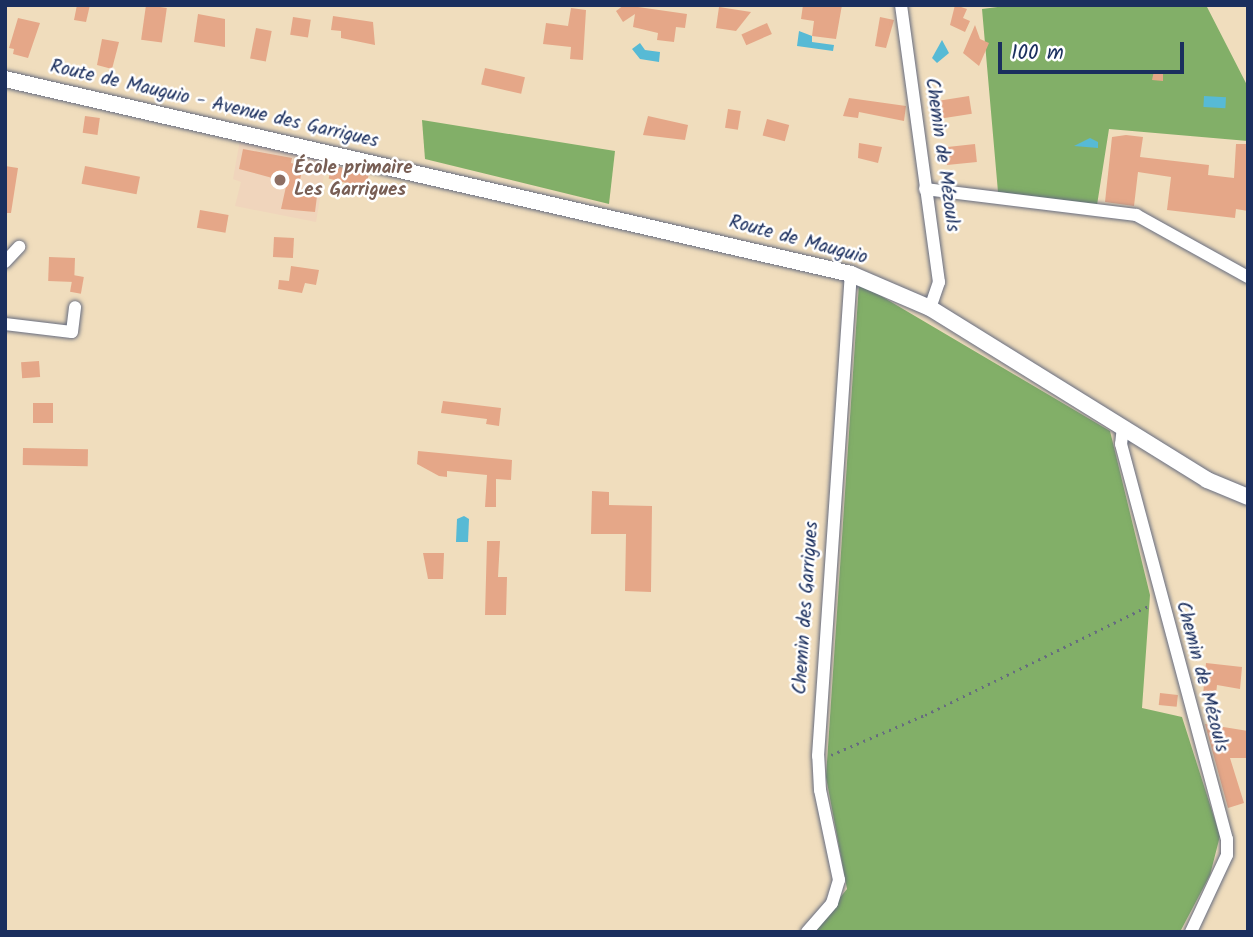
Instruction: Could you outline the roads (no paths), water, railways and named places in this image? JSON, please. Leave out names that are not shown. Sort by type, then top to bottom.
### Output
[{"type":"street","name":"Chemin de Mézouls","points":[[901,5],[939,282],[930,308]]},
{"type":"street","name":"Route de Mauguio - Avenue des Garrigues","points":[[5,79],[455,180]]},
{"type":"street","name":"Route de Mauguio","points":[[455,180],[851,274],[930,308],[1207,480],[1248,497]]},
{"type":"street","points":[[925,189],[1136,215],[1248,277]]},
{"type":"street","points":[[5,262],[19,247]]},
{"type":"street","name":"Chemin des Garrigues","points":[[807,932],[832,903],[839,880],[820,790],[818,756],[851,274]]},
{"type":"street","points":[[5,324],[72,332],[75,307]]},
{"type":"street","name":"Chemin de Mézouls","points":[[1123,426],[1121,444],[1227,839],[1227,855],[1191,932]]},
{"type":"water","points":[[799,31],[812,36],[812,42],[834,45],[833,51],[797,46]]},
{"type":"water","points":[[942,40],[949,53],[937,63],[932,58]]},
{"type":"water","points":[[640,43],[645,50],[660,52],[659,62],[640,59],[632,49]]},
{"type":"water","points":[[1204,96],[1226,97],[1225,108],[1203,107]]},
{"type":"water","points":[[1090,138],[1098,142],[1098,148],[1074,146]]},
{"type":"water","points":[[464,516],[469,519],[468,542],[456,542],[457,519]]},
{"type":"place","name":"École primaire Les Garrigues","points":[[280,180]]}]
